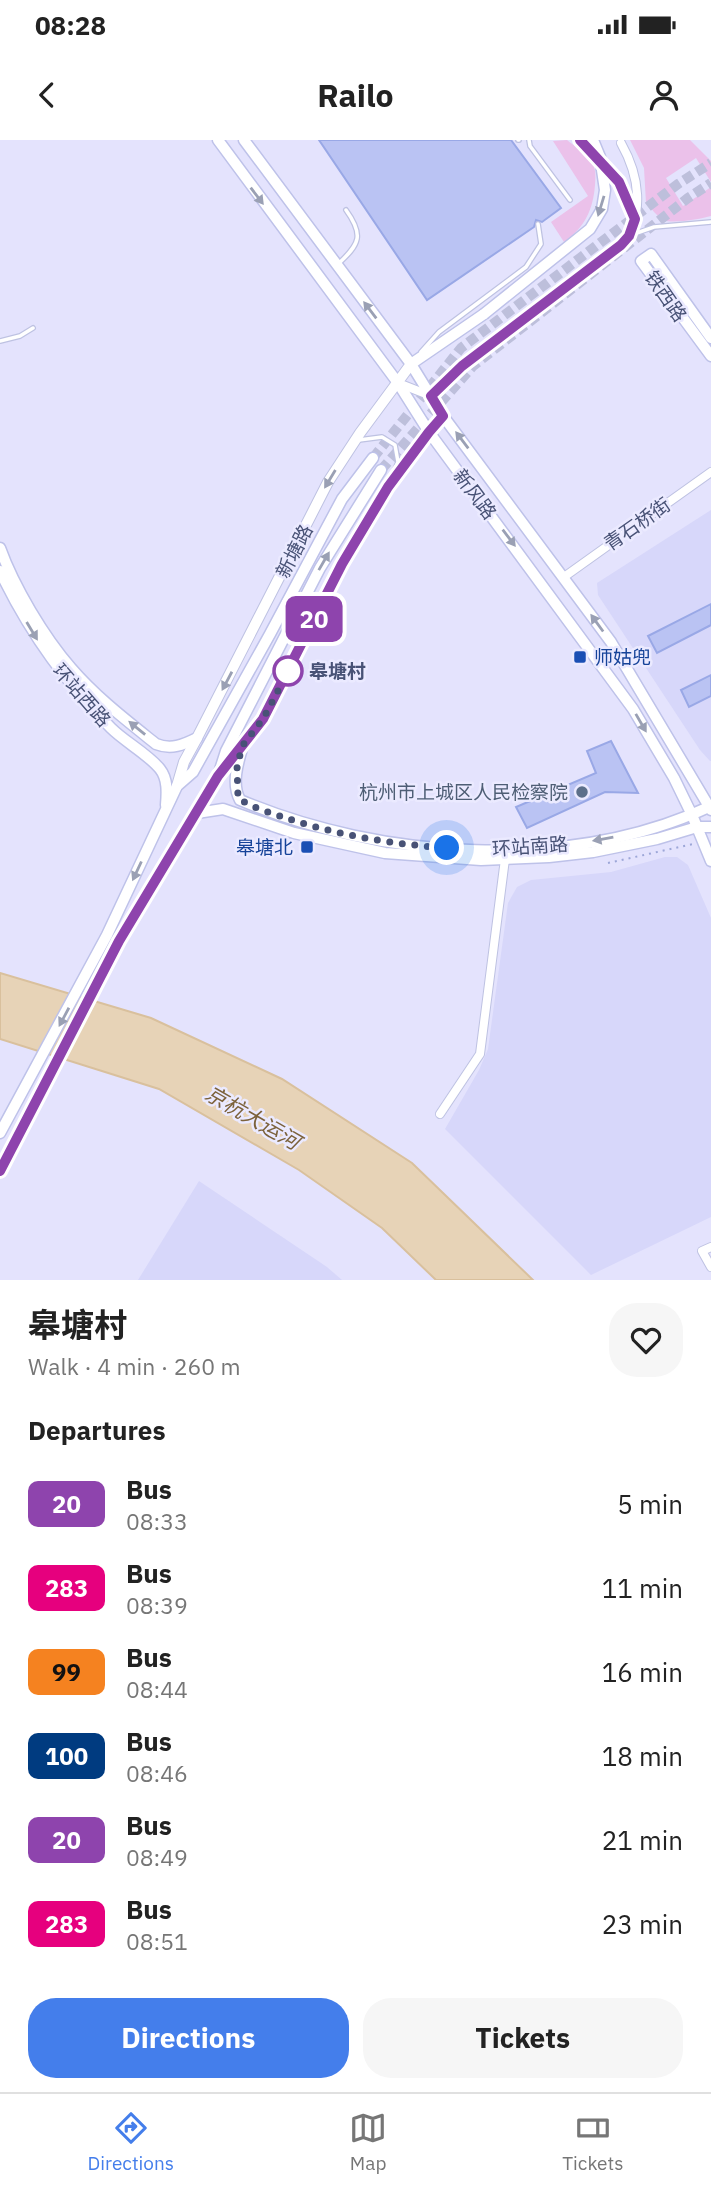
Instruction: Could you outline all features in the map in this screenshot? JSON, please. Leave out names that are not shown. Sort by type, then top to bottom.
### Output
[{"type":"main road","name":"新风路","points":[[218,140],[398,383],[429,432],[633,709],[692,815],[711,861]]},
{"type":"main road","name":"新风路","points":[[244,140],[411,364],[443,416],[564,577],[633,677],[710,807]]},
{"type":"main road","points":[[411,364],[484,314],[590,229],[602,209],[605,190],[600,156],[593,140]]},
{"type":"main road","name":"铁西路","points":[[711,338],[651,254],[641,261],[711,356]]},
{"type":"main road","name":"新塘路","points":[[0,1133],[107,935],[177,786],[193,772],[342,499],[373,458]]},
{"type":"main road","name":"新塘路","points":[[0,1171],[119,941],[218,776],[226,751],[320,568],[382,470]]},
{"type":"main road","name":"环站西路","points":[[0,548],[49,638],[70,668],[106,704],[163,747],[177,747],[197,738]]},
{"type":"main road","name":"环站西路","points":[[0,571],[46,653],[82,698],[118,735],[160,769],[167,790],[166,809]]},
{"type":"main road","name":"环站南路","points":[[243,745],[236,775],[240,800],[313,827],[397,843],[484,849],[557,845],[663,826],[710,807]]},
{"type":"main road","name":"环站南路","points":[[197,813],[223,809],[294,833],[385,853],[448,858],[549,857],[613,848],[697,827],[711,827]]},
{"type":"street","points":[[398,383],[431,396],[462,366],[611,254],[629,236],[635,219],[637,184],[631,161],[618,141]]},
{"type":"street","name":"新塘路","points":[[177,786],[184,762],[328,482],[411,364]]},
{"type":"street","name":"新塘路","points":[[218,776],[263,719],[342,564],[388,487],[443,416]]},
{"type":"street","name":"青石桥街","points":[[564,577],[711,472]]},
{"type":"street","points":[[440,1114],[480,1054],[505,859]]},
{"type":"street","points":[[711,1247],[702,1251],[710,1266],[711,1279]]},
{"type":"lane","points":[[528,140],[570,200]]},
{"type":"lane","points":[[580,140],[619,182],[635,219]]},
{"type":"lane","points":[[336,265],[352,251],[357,240],[355,222],[346,210]]},
{"type":"lane","points":[[629,236],[654,227],[711,222]]},
{"type":"lane","points":[[411,364],[439,332],[526,267],[541,244],[538,224]]},
{"type":"lane","points":[[0,341],[20,336],[33,328]]},
{"type":"lane","points":[[354,443],[366,437],[382,437],[395,445],[398,461],[388,487]]},
{"type":"path","points":[[608,863],[703,842]]},
{"type":"shaded area","points":[[567,140],[591,161],[595,178],[594,194],[587,217],[564,242],[551,222],[588,196],[553,141]]},
{"type":"shaded area","points":[[630,140],[690,140],[711,161],[711,182],[696,158],[666,178],[683,206],[711,187],[711,216],[694,220],[663,220],[646,203],[644,168]]},
{"type":"shaded area","points":[[711,510],[710,761],[700,750],[598,595],[597,583]]},
{"type":"shaded area","points":[[665,857],[677,857],[688,865],[711,918],[711,1217],[591,1275],[445,1129],[488,1049],[508,903],[517,887],[531,880],[611,872]]},
{"type":"shaded area","points":[[199,1181],[327,1267],[342,1280],[138,1280]]},
{"type":"water","name":"京杭大运河","points":[[0,973],[151,1018],[282,1079],[412,1163],[533,1280],[436,1280],[382,1228],[299,1170],[159,1089],[0,1039]]},
{"type":"building","points":[[319,140],[511,140],[561,208],[542,222],[536,220],[534,227],[427,300]]},
{"type":"building","points":[[711,604],[711,625],[657,653],[648,636]]},
{"type":"building","points":[[711,675],[711,696],[689,707],[681,690]]},
{"type":"building","points":[[611,741],[638,793],[605,792],[527,828],[516,807],[596,773],[587,751]]},
{"type":"tunnel","points":[[373,458],[461,348],[678,184],[711,163]]},
{"type":"tunnel","points":[[381,470],[473,366],[688,198],[711,183]]},
{"type":"bus line","name":"20","points":[[0,1171],[119,941],[218,776],[263,719],[342,564],[388,487],[443,416],[431,396],[462,366],[621,245],[629,236],[635,219],[619,182],[580,140]]},
{"type":"place","name":"师姑兜","points":[[580,657]]},
{"type":"place","name":"皋塘村","points":[[288,671]]},
{"type":"place","name":"杭州市上城区人民检察院","points":[[582,792]]},
{"type":"place","name":"皋塘北","points":[[307,847]]},
{"type":"route","points":[[288,671],[263,719],[243,745],[237,765],[238,798],[273,814],[313,827],[363,838],[447,848]]}]
